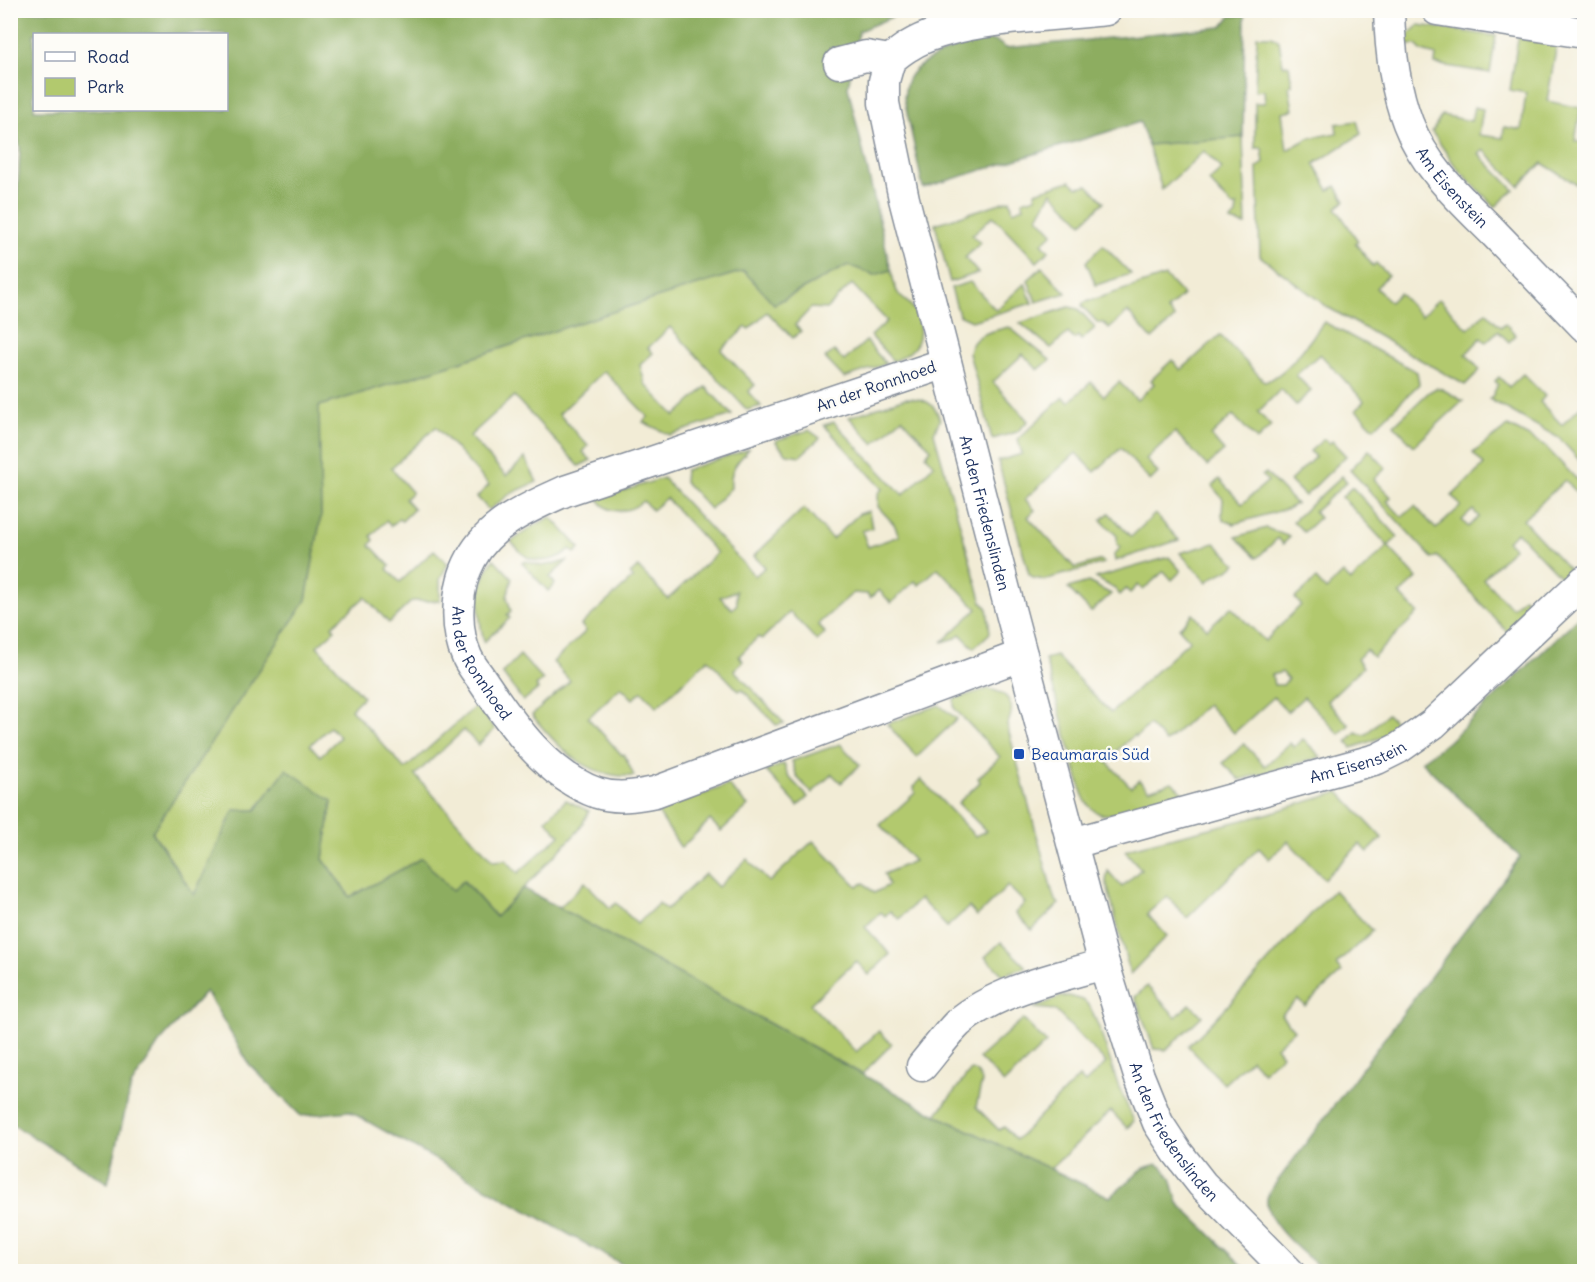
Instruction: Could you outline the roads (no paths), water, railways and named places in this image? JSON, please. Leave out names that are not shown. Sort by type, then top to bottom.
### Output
[{"type":"street","points":[[839,63],[866,56],[890,60],[910,45],[933,35],[966,26],[1106,10]]},
{"type":"street","name":"Am Eisenstein","points":[[1389,10],[1390,50],[1396,84],[1408,124],[1427,159],[1467,206],[1584,326]]},
{"type":"street","points":[[1437,10],[1584,33]]},
{"type":"street","name":"An den Friedenslinden","points":[[890,60],[884,81],[884,104],[904,199],[1104,964],[1135,1066],[1158,1123],[1202,1184],[1289,1272]]},
{"type":"street","name":"An der Ronnhoed","points":[[946,363],[565,491],[523,510],[489,534],[470,560],[461,587],[458,621],[466,657],[493,697],[536,752],[568,779],[598,793],[631,797],[655,792],[1022,655]]},
{"type":"street","name":"Am Eisenstein","points":[[1073,843],[1377,759],[1399,748],[1433,724],[1584,582]]},
{"type":"street","points":[[922,1066],[959,1023],[987,1004],[1031,986],[1104,964]]},
{"type":"place","name":"Beaumarais Süd","points":[[1019,754]]}]
